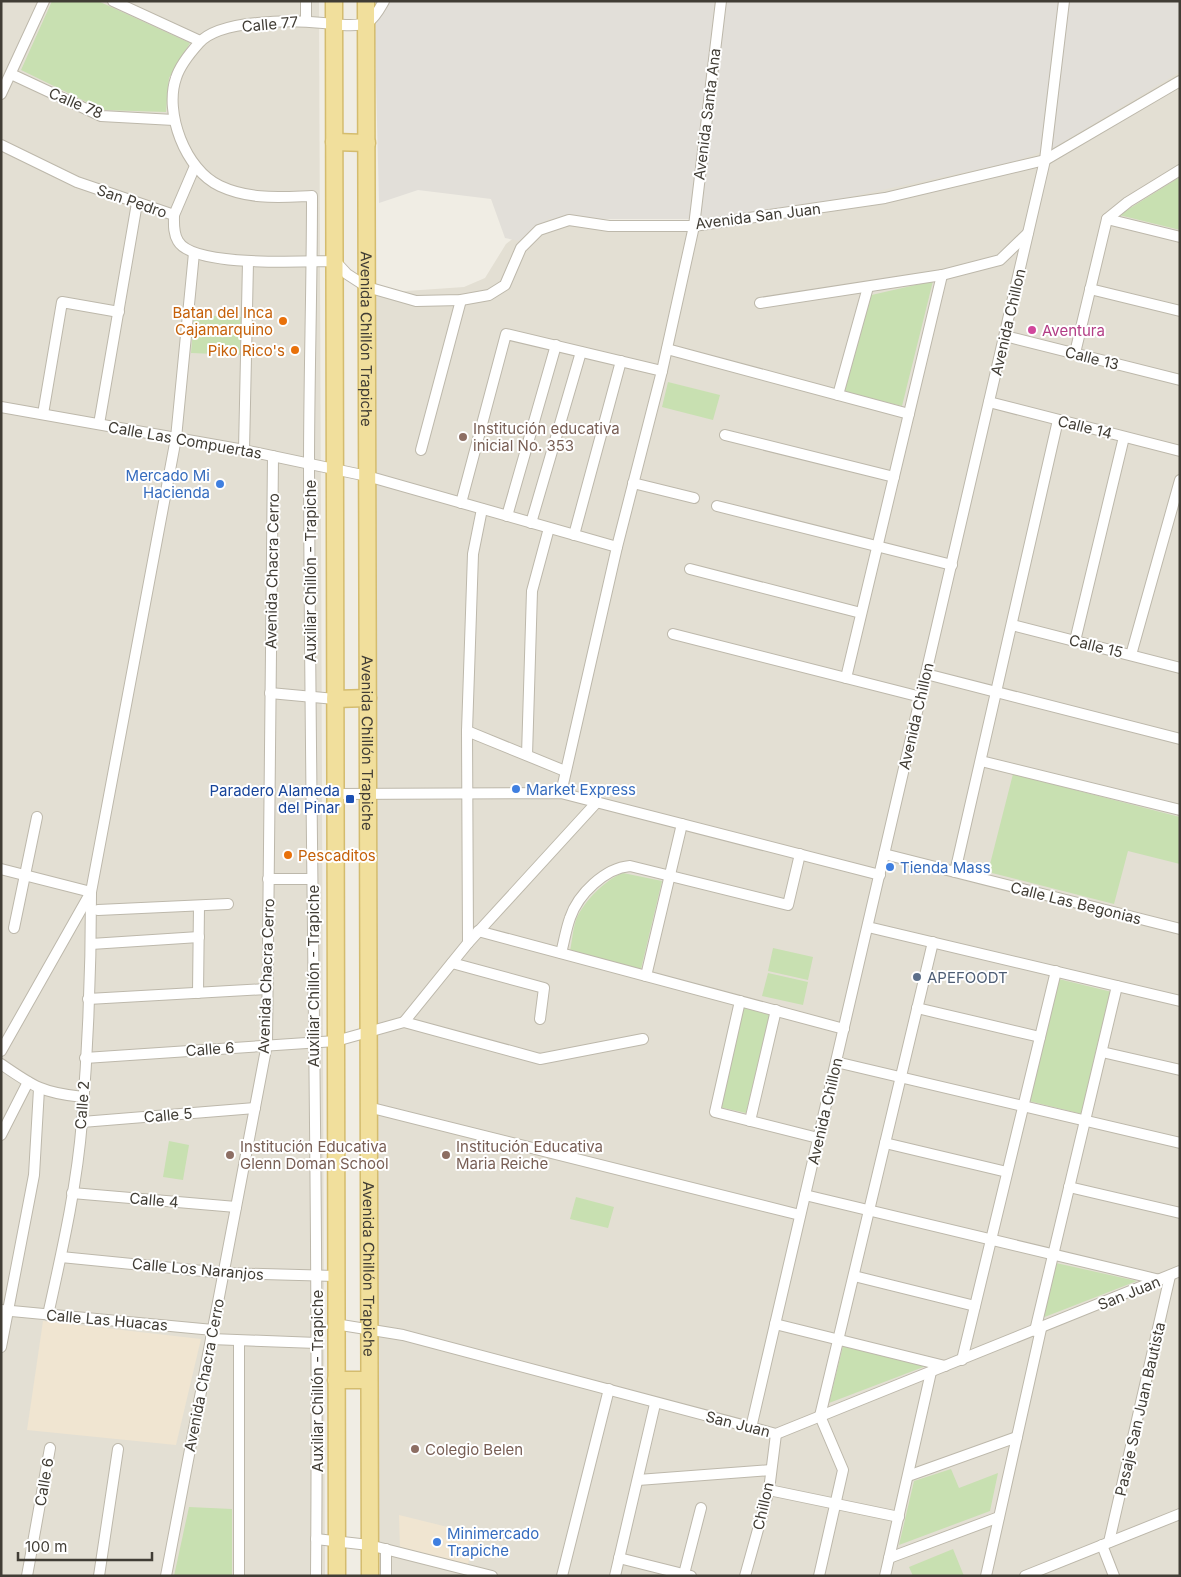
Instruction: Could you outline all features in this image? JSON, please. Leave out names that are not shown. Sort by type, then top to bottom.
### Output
[{"type":"main road","points":[[334,1],[336,1576]]},
{"type":"main road","name":"Avenida Chillón Trapiche","points":[[366,1],[370,1576]]},
{"type":"main road","points":[[334,142],[366,143]]},
{"type":"main road","points":[[335,699],[368,698]]},
{"type":"main road","points":[[336,1380],[369,1380]]},
{"type":"street","points":[[1,94],[44,1]]},
{"type":"street","points":[[113,1],[200,41]]},
{"type":"street","points":[[306,1],[306,21]]},
{"type":"street","points":[[366,23],[372,19],[384,1]]},
{"type":"street","name":"Avenida Santa Ana","points":[[561,792],[617,547],[662,371],[694,226],[721,1]]},
{"type":"street","name":"Avenida Chillon","points":[[751,1428],[1046,160],[1064,1]]},
{"type":"street","name":"Calle 77","points":[[312,196],[250,196],[218,185],[196,166],[183,144],[174,120],[173,100],[176,78],[184,61],[200,41],[224,30],[250,23],[306,21],[334,24],[366,23]]},
{"type":"street","name":"Calle 78","points":[[11,74],[101,116],[174,120]]},
{"type":"street","name":"Avenida San Juan","points":[[334,261],[347,274],[367,287],[416,301],[461,300],[489,295],[505,285],[521,248],[539,230],[568,220],[609,226],[673,224],[694,226],[885,198],[1046,160],[1180,81]]},
{"type":"street","name":"San Pedro","points":[[1,145],[77,182],[174,215],[174,227],[178,241],[194,253]]},
{"type":"street","points":[[174,215],[196,166]]},
{"type":"street","points":[[1075,353],[1107,219],[1128,202],[1180,170]]},
{"type":"street","name":"Auxiliar Chillón - Trapiche","points":[[312,196],[309,464],[313,1043],[317,1276],[316,1576]]},
{"type":"street","points":[[99,424],[137,203]]},
{"type":"street","points":[[1107,219],[1180,237]]},
{"type":"street","points":[[760,303],[942,275],[1000,260],[1029,232]]},
{"type":"street","points":[[1,1051],[91,892],[176,438],[194,253],[248,262],[334,261]]},
{"type":"street","points":[[244,450],[248,262]]},
{"type":"street","points":[[846,678],[942,275]]},
{"type":"street","points":[[838,395],[868,287]]},
{"type":"street","points":[[1090,289],[1180,311]]},
{"type":"street","points":[[421,450],[461,300]]},
{"type":"street","points":[[43,414],[62,302],[118,312]]},
{"type":"street","points":[[461,503],[506,334],[662,371]]},
{"type":"street","name":"Calle 13","points":[[1005,336],[1180,380]]},
{"type":"street","points":[[507,516],[556,346]]},
{"type":"street","points":[[667,349],[908,414]]},
{"type":"street","points":[[531,523],[581,352]]},
{"type":"street","points":[[574,535],[621,361]]},
{"type":"street","name":"Calle 14","points":[[989,402],[1180,451]]},
{"type":"street","name":"Calle Las Compuertas","points":[[1,407],[244,450],[367,476],[617,547]]},
{"type":"street","points":[[956,872],[1058,420]]},
{"type":"street","points":[[725,435],[894,477]]},
{"type":"street","points":[[1075,641],[1124,437]]},
{"type":"street","name":"Avenida Chacra Cerro","points":[[166,1576],[267,1044],[273,456]]},
{"type":"street","points":[[1131,655],[1180,480]]},
{"type":"street","points":[[634,482],[694,498]]},
{"type":"street","points":[[717,506],[952,565]]},
{"type":"street","points":[[468,942],[468,730],[473,554],[482,509]]},
{"type":"street","points":[[527,755],[529,638],[532,591],[549,528]]},
{"type":"street","points":[[690,569],[862,613]]},
{"type":"street","name":"Calle 15","points":[[1012,625],[1180,668]]},
{"type":"street","points":[[673,634],[921,696]]},
{"type":"street","points":[[926,674],[1180,739]]},
{"type":"street","points":[[270,693],[335,699]]},
{"type":"street","points":[[468,730],[565,771]]},
{"type":"street","points":[[981,761],[1180,810]]},
{"type":"street","points":[[335,794],[561,792],[880,875]]},
{"type":"street","points":[[597,802],[468,942],[404,1022],[540,1059],[643,1039]]},
{"type":"street","points":[[14,928],[37,817]]},
{"type":"street","points":[[646,976],[682,824]]},
{"type":"street","points":[[562,953],[574,909],[604,874],[612,870],[630,866],[788,905],[800,854]]},
{"type":"street","name":"Calle Las Begonias","points":[[884,854],[1180,929]]},
{"type":"street","points":[[1,870],[91,892]]},
{"type":"street","points":[[268,879],[312,879]]},
{"type":"street","name":"Calle 2","points":[[48,1315],[61,1257],[82,1122],[91,944],[91,892]]},
{"type":"street","points":[[98,910],[228,904]]},
{"type":"street","points":[[198,993],[199,906]]},
{"type":"street","points":[[868,926],[1180,1001]]},
{"type":"street","points":[[478,931],[844,1029]]},
{"type":"street","points":[[91,944],[199,937]]},
{"type":"street","points":[[818,1576],[835,1506],[842,1467],[820,1416],[933,942]]},
{"type":"street","points":[[452,963],[544,988],[540,1019]]},
{"type":"street","points":[[962,1360],[1056,972]]},
{"type":"street","points":[[986,1576],[1053,1254],[1117,986]]},
{"type":"street","points":[[88,999],[267,989]]},
{"type":"street","points":[[740,1001],[715,1112],[818,1138]]},
{"type":"street","points":[[917,1008],[1040,1037]]},
{"type":"street","points":[[750,1121],[776,1010]]},
{"type":"street","name":"Calle 6","points":[[85,1058],[267,1044],[336,1041],[404,1022]]},
{"type":"street","points":[[1102,1052],[1180,1070]]},
{"type":"street","points":[[836,1062],[1180,1143]]},
{"type":"street","points":[[1,1064],[39,1089],[56,1094],[83,1097]]},
{"type":"street","points":[[1,1135],[28,1082]]},
{"type":"street","points":[[1,1347],[5,1310],[34,1175],[39,1089]]},
{"type":"street","points":[[368,1107],[800,1216]]},
{"type":"street","name":"Calle 5","points":[[82,1122],[255,1108]]},
{"type":"street","points":[[885,1144],[1007,1172]]},
{"type":"street","points":[[1069,1187],[1180,1213]]},
{"type":"street","name":"Calle 4","points":[[72,1193],[236,1207]]},
{"type":"street","points":[[805,1195],[1160,1280]]},
{"type":"street","name":"Calle Los Naranjos","points":[[61,1257],[223,1273],[336,1276]]},
{"type":"street","name":"San Juan","points":[[336,1324],[369,1328],[776,1434],[1175,1274]]},
{"type":"street","name":"Pasaje San Juan Bautista","points":[[1105,1544],[1175,1274]]},
{"type":"street","points":[[854,1276],[975,1306]]},
{"type":"street","name":"Calle Las Huacas","points":[[5,1310],[212,1335],[239,1341],[317,1342]]},
{"type":"street","points":[[775,1324],[945,1366]]},
{"type":"street","points":[[239,1341],[239,1576]]},
{"type":"street","points":[[885,1576],[932,1372]]},
{"type":"street","points":[[562,1576],[609,1389]]},
{"type":"street","points":[[615,1576],[655,1404]]},
{"type":"street","name":"Chillon","points":[[746,1576],[769,1490],[776,1434]]},
{"type":"street","points":[[908,1476],[1016,1437]]},
{"type":"street","name":"Calle 6","points":[[27,1576],[50,1448]]},
{"type":"street","points":[[99,1576],[118,1449]]},
{"type":"street","points":[[638,1480],[771,1470]]},
{"type":"street","points":[[769,1490],[835,1506],[899,1517]]},
{"type":"street","points":[[620,1558],[688,1575],[701,1508]]},
{"type":"street","points":[[1025,1576],[1039,1573],[1180,1514]]},
{"type":"street","points":[[889,1558],[999,1517]]},
{"type":"street","points":[[316,1539],[370,1544],[492,1576]]},
{"type":"street","points":[[1105,1544],[1114,1576]]},
{"type":"street","points":[[386,1549],[386,1576]]},
{"type":"shaded area","points":[[1,1],[319,1],[325,1576],[1,1576]]},
{"type":"shaded area","points":[[374,1],[1180,1],[1180,72],[1053,148],[1012,162],[817,204],[705,219],[549,219],[519,241],[505,238],[491,199],[418,190],[379,203]]},
{"type":"shaded area","points":[[1180,68],[1180,1576],[371,1576],[363,294],[464,287],[485,278],[506,244],[526,228],[543,219],[688,221],[802,205]]},
{"type":"shaded area","points":[[43,1321],[201,1339],[176,1445],[27,1430]]},
{"type":"shaded area","name":"Minimercado Trapiche","points":[[399,1515],[476,1534],[468,1564],[400,1549]]},
{"type":"green space","points":[[52,1],[98,1],[190,43],[169,78],[166,112],[103,110],[21,70]]},
{"type":"green space","points":[[1180,177],[1180,230],[1119,215]]},
{"type":"green space","points":[[933,281],[902,406],[842,391],[867,296]]},
{"type":"green space","points":[[194,315],[241,317],[240,355],[191,353]]},
{"type":"green space","points":[[668,382],[720,395],[713,420],[662,407]]},
{"type":"green space","points":[[1013,774],[1180,817],[1180,864],[1128,851],[1114,904],[988,872]]},
{"type":"green space","points":[[623,873],[662,881],[641,969],[570,951],[573,931],[579,913],[589,899],[609,880]]},
{"type":"green space","points":[[773,948],[813,957],[808,980],[768,971]]},
{"type":"green space","points":[[768,973],[808,982],[803,1005],[762,996]]},
{"type":"green space","points":[[1059,979],[1112,992],[1082,1114],[1029,1101]]},
{"type":"green space","points":[[743,1007],[770,1013],[746,1113],[719,1107]]},
{"type":"green space","points":[[169,1141],[189,1145],[183,1180],[163,1177]]},
{"type":"green space","points":[[576,1197],[614,1207],[608,1228],[570,1219]]},
{"type":"green space","points":[[1056,1263],[1137,1281],[1042,1318]]},
{"type":"green space","points":[[843,1346],[926,1366],[829,1403]]},
{"type":"green space","points":[[951,1469],[959,1488],[998,1473],[990,1511],[899,1545],[914,1481]]},
{"type":"green space","points":[[189,1507],[232,1509],[232,1576],[174,1576]]},
{"type":"green space","points":[[953,1549],[964,1576],[913,1576],[909,1567]]},
{"type":"place","name":"Batan del Inca Cajamarquino","points":[[283,321]]},
{"type":"place","name":"Aventura","points":[[1032,330]]},
{"type":"place","name":"Piko Rico's","points":[[295,350]]},
{"type":"place","name":"Institución educativa inicial No. 353","points":[[463,437]]},
{"type":"place","name":"Mercado Mi Hacienda","points":[[220,484]]},
{"type":"place","name":"Market Express","points":[[516,789]]},
{"type":"place","name":"Paradero Alameda del Pinar","points":[[350,799]]},
{"type":"place","name":"Pescaditos","points":[[288,855]]},
{"type":"place","name":"Tienda Mass","points":[[890,867]]},
{"type":"place","name":"APEFOODT","points":[[917,977]]},
{"type":"place","name":"Institución Educativa Glenn Doman School","points":[[230,1155]]},
{"type":"place","name":"Institución Educativa Maria Reiche","points":[[446,1155]]},
{"type":"place","name":"Colegio Belen","points":[[415,1449]]},
{"type":"place","name":"Minimercado Trapiche","points":[[437,1542]]}]
